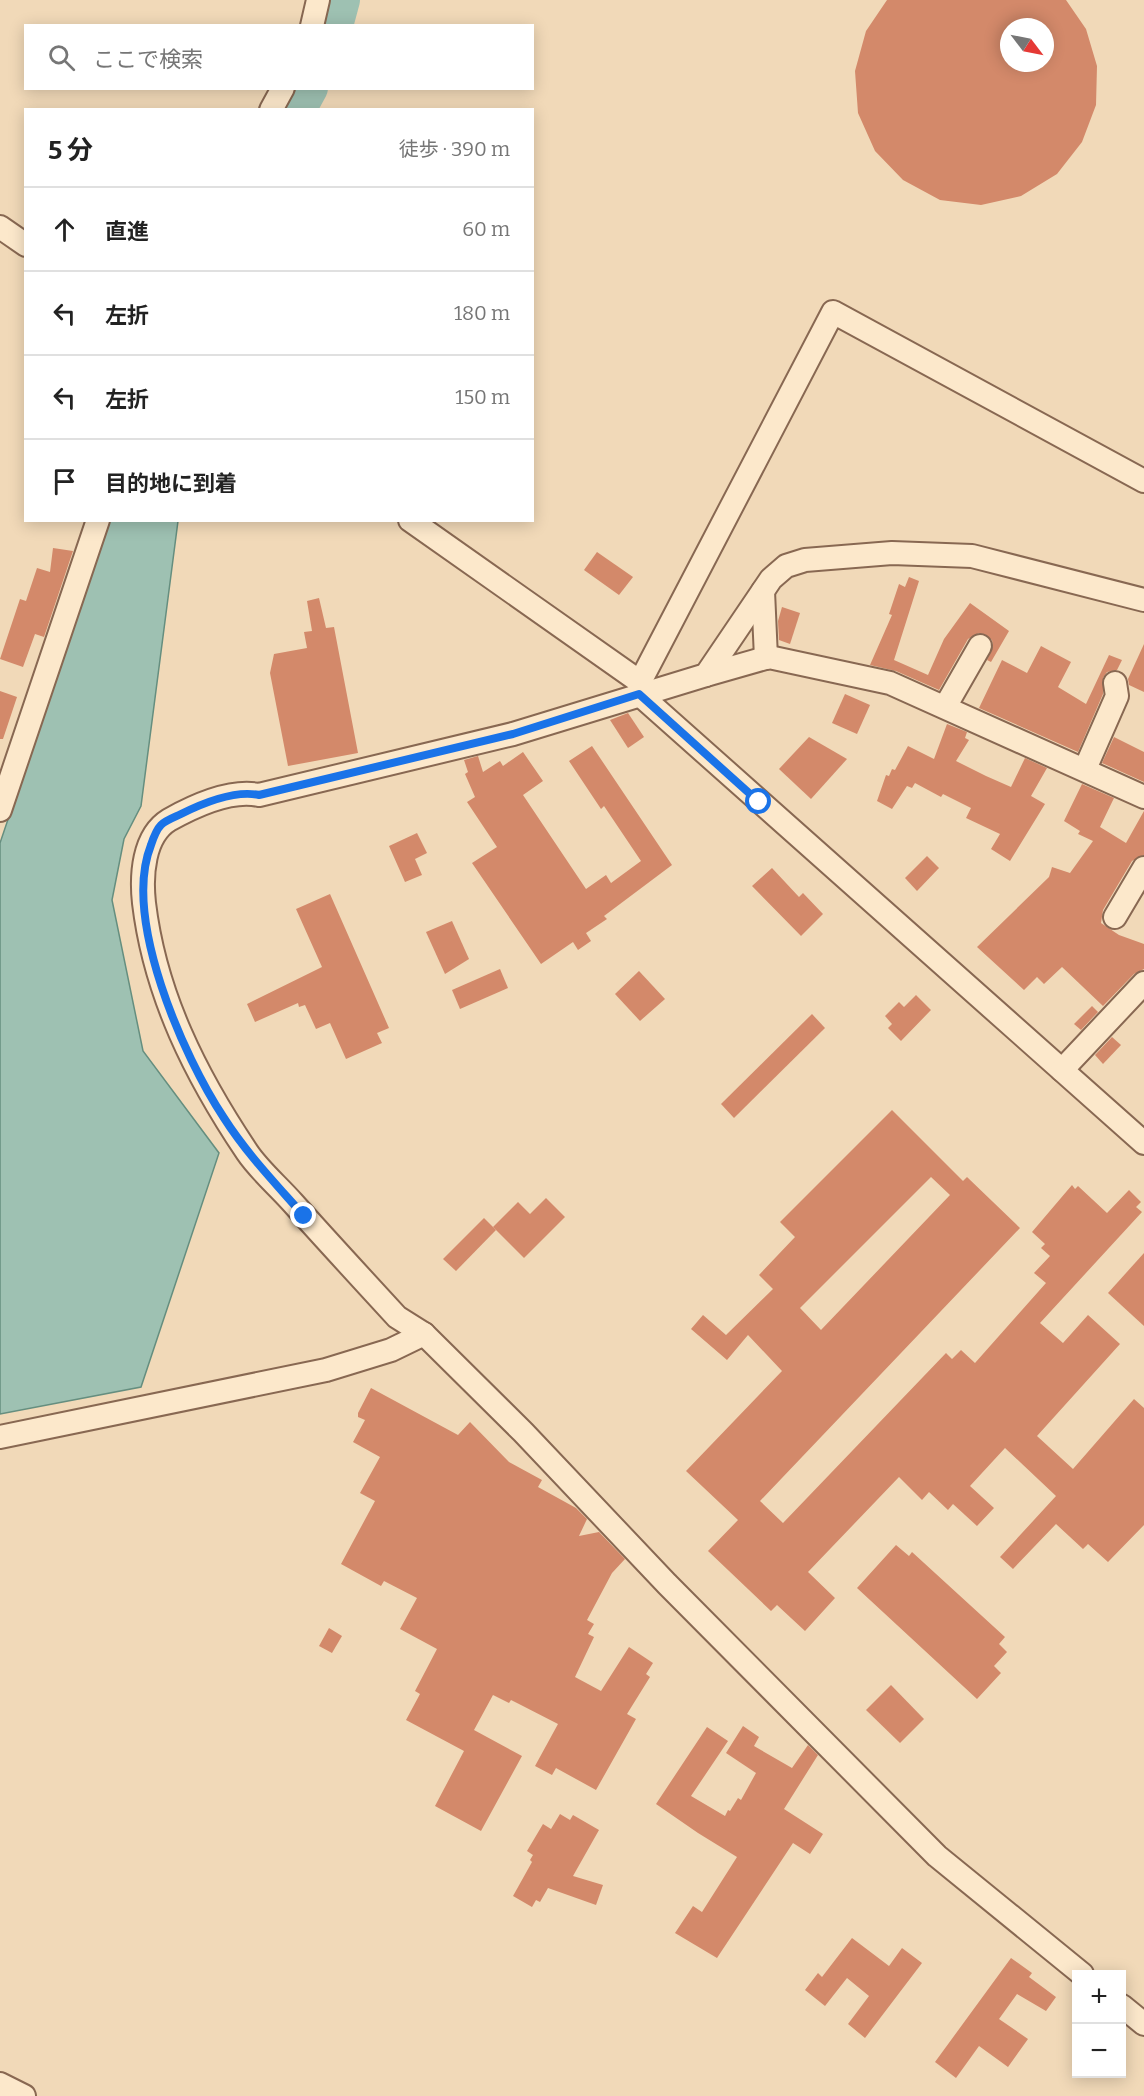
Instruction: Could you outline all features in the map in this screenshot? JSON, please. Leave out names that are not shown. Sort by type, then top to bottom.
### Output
[{"type":"street","points":[[312,24],[318,0]]},
{"type":"street","points":[[272,108],[283,90]]},
{"type":"street","points":[[0,227],[24,244]]},
{"type":"street","points":[[640,688],[833,312],[1144,481]]},
{"type":"street","points":[[0,810],[97,522]]},
{"type":"street","points":[[413,522],[640,688],[1144,1143]]},
{"type":"street","points":[[706,675],[778,572],[805,560],[892,553],[972,556],[1144,600]]},
{"type":"street","points":[[764,591],[766,658]]},
{"type":"street","points":[[945,707],[980,646]]},
{"type":"street","points":[[1077,1970],[937,1856],[424,1334],[397,1317],[246,1151],[212,1100],[172,1018],[159,978],[147,924],[142,880],[146,855],[161,825],[193,808],[223,798],[250,793],[259,795],[513,734],[640,688],[706,675],[766,658],[890,683],[1144,797]]},
{"type":"street","points":[[1085,769],[1117,696],[1115,683]]},
{"type":"street","points":[[1115,917],[1144,868]]},
{"type":"street","points":[[1062,1070],[1144,983]]},
{"type":"street","points":[[0,1437],[326,1370],[391,1350],[424,1334]]},
{"type":"street","points":[[1126,2009],[1144,2024]]},
{"type":"street","points":[[0,2084],[24,2096]]},
{"type":"shaded area","points":[[109,522],[178,522],[141,806],[124,839],[112,900],[143,1051],[219,1153],[141,1387],[0,1414],[0,843]]},
{"type":"building","points":[[887,0],[1066,0],[1086,29],[1097,66],[1096,105],[1082,142],[1057,174],[1021,196],[981,205],[940,200],[903,180],[875,151],[858,113],[855,71],[866,31]]},
{"type":"building","points":[[53,548],[73,551],[44,637],[35,634],[23,667],[0,659],[20,599],[26,601],[37,568],[50,572]]},
{"type":"building","points":[[597,552],[633,577],[619,595],[584,570]]},
{"type":"building","points":[[909,577],[919,581],[894,660],[928,675],[944,639],[970,603],[1009,631],[991,662],[987,660],[993,647],[992,640],[979,633],[968,639],[939,690],[896,671],[870,665],[892,615],[889,614],[899,584],[905,587]]},
{"type":"building","points":[[319,598],[326,628],[334,627],[358,753],[288,766],[270,673],[274,654],[307,648],[304,632],[312,631],[307,601]]},
{"type":"building","points":[[782,607],[800,613],[790,644],[779,640],[778,621]]},
{"type":"building","points":[[1144,644],[1144,692],[1129,685],[1128,679]]},
{"type":"building","points":[[1041,646],[1071,662],[1058,687],[1086,704],[1109,655],[1122,660],[1117,670],[1107,672],[1103,678],[1103,694],[1078,752],[979,708],[1002,660],[1027,673]]},
{"type":"building","points":[[0,691],[17,697],[3,739],[0,739]]},
{"type":"building","points":[[845,694],[870,705],[857,734],[832,723]]},
{"type":"building","points":[[628,713],[644,737],[628,748],[610,720]]},
{"type":"building","points":[[947,724],[967,732],[965,738],[969,740],[956,761],[1011,787],[1025,758],[1047,768],[1031,796],[1045,804],[1010,861],[991,849],[1000,834],[966,818],[971,808],[943,794],[941,797],[915,783],[912,788],[907,786],[892,809],[877,801],[886,775],[889,776],[892,769],[895,770],[908,746],[934,759]]},
{"type":"building","points":[[809,737],[847,759],[811,799],[779,769]]},
{"type":"building","points":[[1114,737],[1144,752],[1144,782],[1102,763]]},
{"type":"building","points":[[592,746],[672,865],[604,916],[607,919],[586,933],[591,941],[578,950],[573,942],[541,964],[472,863],[497,847],[467,802],[475,797],[465,774],[468,772],[464,760],[478,756],[483,772],[500,761],[503,766],[523,752],[543,781],[523,795],[586,889],[606,875],[611,883],[641,861],[604,806],[601,809],[569,761]]},
{"type":"building","points":[[1082,784],[1114,798],[1100,827],[1126,843],[1144,811],[1144,855],[1132,861],[1103,910],[1101,923],[1119,935],[1144,944],[1144,969],[1134,974],[1103,1006],[1062,967],[1044,984],[1037,977],[1024,990],[977,947],[1049,877],[1052,867],[1070,873],[1093,841],[1078,834],[1080,831],[1064,821]]},
{"type":"building","points":[[417,833],[427,853],[415,859],[422,875],[405,882],[389,846]]},
{"type":"building","points":[[927,856],[939,868],[917,891],[905,878]]},
{"type":"building","points":[[772,868],[799,897],[803,893],[823,914],[801,936],[752,886]]},
{"type":"building","points":[[330,894],[389,1028],[377,1033],[382,1043],[346,1059],[330,1023],[316,1029],[305,1005],[299,1007],[298,1003],[255,1022],[247,1004],[322,967],[296,909]]},
{"type":"building","points":[[452,921],[469,959],[445,974],[426,932]]},
{"type":"building","points":[[500,969],[508,988],[460,1009],[452,990]]},
{"type":"building","points":[[639,971],[665,999],[640,1021],[615,994]]},
{"type":"building","points":[[916,995],[931,1010],[901,1041],[888,1028],[892,1024],[885,1016],[899,1002],[904,1007]]},
{"type":"building","points":[[1092,1006],[1098,1012],[1081,1030],[1074,1024]]},
{"type":"building","points":[[812,1014],[825,1028],[734,1118],[721,1104]]},
{"type":"building","points":[[1112,1037],[1121,1045],[1103,1064],[1095,1055]]},
{"type":"building","points":[[892,1110],[963,1181],[967,1177],[1020,1228],[760,1501],[783,1523],[946,1353],[952,1359],[961,1350],[975,1363],[1046,1283],[1034,1273],[1050,1256],[1041,1248],[1045,1244],[1032,1232],[1072,1185],[1075,1189],[1078,1186],[1107,1213],[1129,1190],[1141,1202],[1136,1207],[1142,1212],[1040,1323],[1063,1343],[1088,1315],[1120,1344],[1037,1436],[1073,1469],[1134,1399],[1144,1408],[1144,1525],[1108,1562],[1088,1544],[1083,1549],[1056,1524],[1013,1569],[1000,1557],[1056,1496],[1005,1448],[970,1486],[994,1508],[977,1526],[953,1504],[948,1510],[929,1492],[922,1500],[899,1477],[808,1572],[835,1598],[805,1631],[777,1605],[771,1611],[708,1551],[738,1520],[686,1471],[782,1371],[748,1335],[727,1360],[691,1329],[703,1315],[726,1335],[773,1289],[759,1275],[795,1237],[780,1222]],"holes":[[[931,1177],[950,1195],[821,1330],[800,1308]]]},
{"type":"building","points":[[546,1198],[565,1217],[524,1258],[493,1227],[518,1202],[530,1214]]},
{"type":"building","points":[[484,1218],[496,1230],[456,1271],[443,1259]]},
{"type":"building","points":[[1144,1253],[1144,1326],[1108,1293]]},
{"type":"building","points":[[371,1388],[458,1435],[470,1422],[509,1462],[542,1480],[538,1487],[576,1508],[587,1519],[579,1536],[599,1532],[625,1559],[612,1573],[587,1620],[594,1624],[588,1634],[594,1637],[575,1677],[601,1691],[629,1647],[653,1663],[646,1674],[650,1677],[627,1714],[636,1719],[596,1790],[556,1768],[552,1775],[535,1766],[558,1724],[511,1700],[509,1703],[493,1695],[474,1730],[522,1756],[481,1831],[435,1806],[464,1751],[406,1720],[420,1694],[415,1691],[437,1649],[400,1629],[417,1598],[384,1581],[381,1586],[341,1564],[375,1501],[360,1493],[380,1457],[353,1442],[365,1420],[358,1417],[358,1413]]},
{"type":"building","points":[[896,1545],[909,1556],[912,1552],[1005,1637],[999,1644],[1007,1652],[994,1666],[1001,1673],[977,1699],[857,1588]]},
{"type":"building","points":[[329,1628],[342,1636],[332,1653],[319,1646]]},
{"type":"building","points":[[891,1685],[924,1719],[900,1743],[866,1710]]},
{"type":"building","points":[[743,1726],[759,1737],[754,1746],[792,1768],[808,1745],[818,1755],[784,1809],[823,1834],[810,1854],[793,1843],[717,1958],[675,1933],[693,1906],[702,1912],[737,1857],[656,1804],[707,1727],[728,1741],[691,1796],[725,1816],[738,1798],[741,1800],[756,1773],[726,1753]]},
{"type":"building","points":[[560,1814],[570,1820],[573,1815],[599,1830],[573,1876],[603,1885],[596,1905],[548,1888],[540,1902],[536,1900],[532,1907],[513,1896],[532,1862],[530,1860],[533,1855],[527,1851],[543,1824],[551,1829]]},
{"type":"building","points":[[852,1938],[889,1966],[902,1948],[922,1963],[865,2038],[848,2024],[869,1996],[847,1978],[825,2006],[805,1990],[818,1973],[822,1977]]},
{"type":"building","points":[[1011,1958],[1032,1973],[1029,1977],[1056,1997],[1046,2011],[1017,1994],[999,2019],[1028,2039],[1008,2067],[979,2046],[956,2078],[935,2062]]},
{"type":"waterway","points":[[337,24],[343,0]]},
{"type":"waterway","points":[[300,108],[310,90]]},
{"type":"route","points":[[304,1216],[246,1151],[244,1144],[225,1120],[197,1072],[172,1018],[159,978],[147,924],[142,880],[146,855],[161,825],[193,808],[223,798],[250,793],[259,795],[513,734],[639,694],[759,802]]}]
